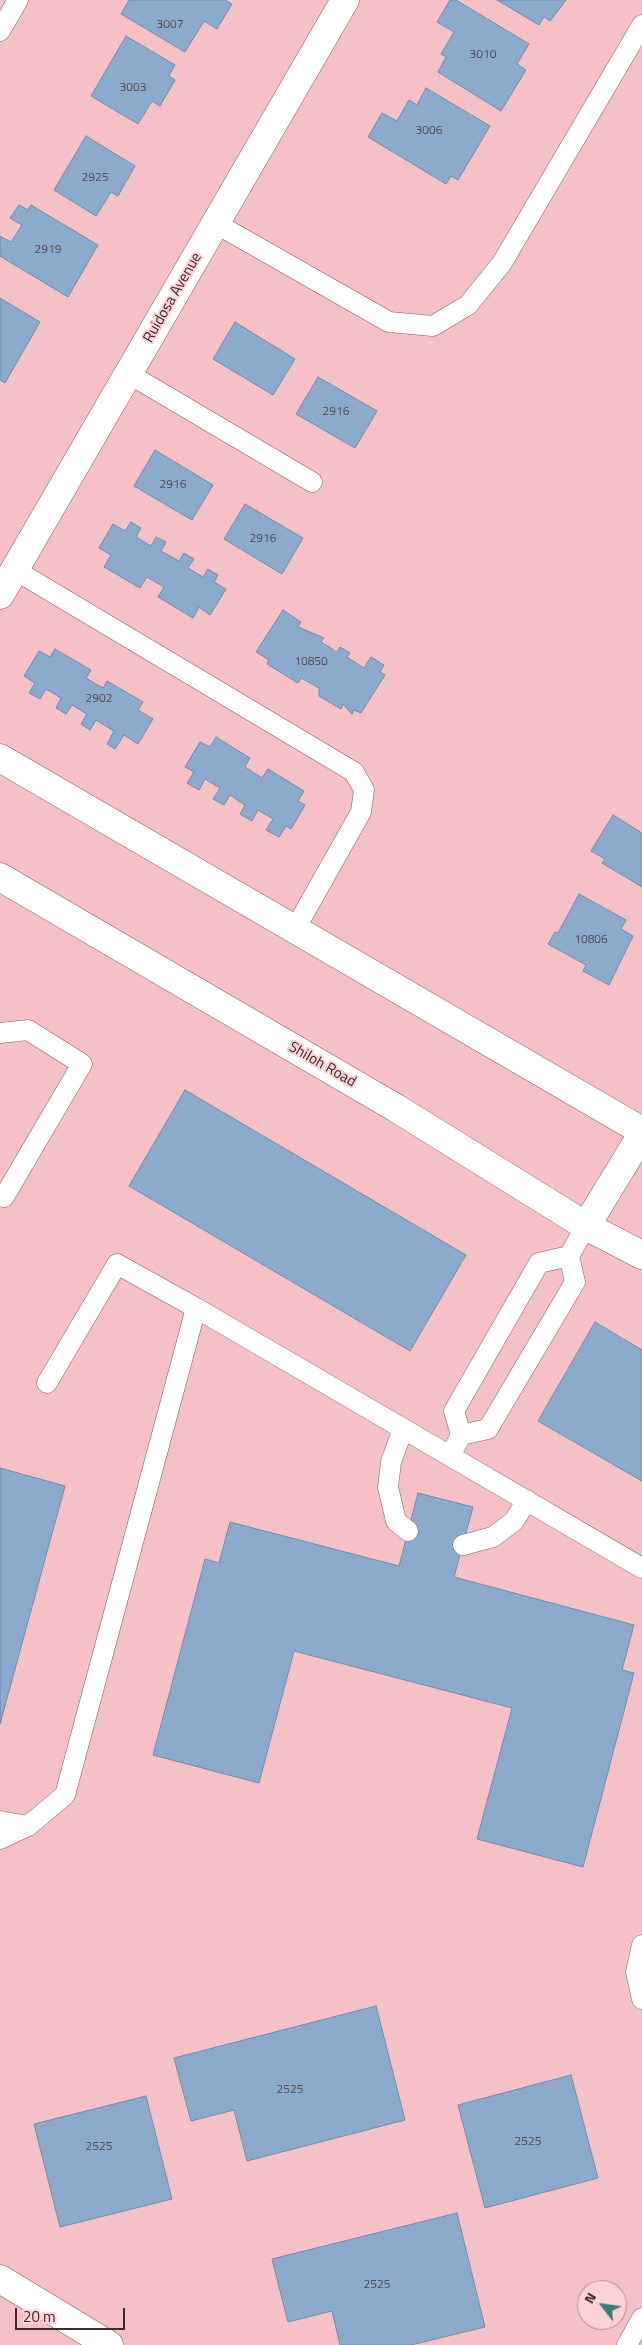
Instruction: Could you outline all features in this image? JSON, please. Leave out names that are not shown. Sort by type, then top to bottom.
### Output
[{"type":"main road","name":"Ruidosa Avenue","points":[[0,595],[345,0]]},
{"type":"main road","points":[[0,758],[642,1132],[586,1226]]},
{"type":"main road","name":"Shiloh Road","points":[[0,878],[396,1108],[586,1226],[642,1255]]},
{"type":"main road","points":[[0,2279],[109,2345]]},
{"type":"lane","points":[[0,31],[18,0]]},
{"type":"lane","points":[[215,223],[389,322],[433,326],[468,305],[502,263],[642,25]]},
{"type":"lane","points":[[129,374],[312,482]]},
{"type":"lane","points":[[15,570],[354,772],[364,790],[361,812],[295,929]]},
{"type":"lane","points":[[0,1034],[28,1030],[82,1064],[4,1197]]},
{"type":"lane","points":[[450,1456],[462,1435],[488,1429],[574,1282],[569,1256],[586,1226]]},
{"type":"lane","points":[[462,1435],[454,1410],[539,1263],[569,1256]]},
{"type":"lane","points":[[47,1383],[117,1264],[196,1308],[642,1568]]},
{"type":"lane","points":[[0,1839],[28,1826],[65,1795],[196,1308]]},
{"type":"lane","points":[[403,1429],[391,1462],[388,1487],[396,1521],[408,1531]]},
{"type":"lane","points":[[463,1545],[493,1537],[514,1521],[526,1500]]},
{"type":"lane","points":[[0,1821],[28,1826]]},
{"type":"lane","points":[[642,1945],[636,1972],[642,1999]]},
{"type":"lane","points":[[628,2345],[642,2318]]},
{"type":"building","points":[[129,0],[225,0],[232,4],[217,29],[204,21],[185,52],[121,14]]},
{"type":"building","points":[[450,0],[456,0],[529,44],[517,64],[526,70],[501,111],[438,72],[446,57],[441,54],[454,32],[437,22]]},
{"type":"building","points":[[497,0],[566,0],[550,21],[544,17],[539,25]]},
{"type":"building","points":[[126,36],[175,65],[169,76],[175,80],[160,106],[152,101],[138,124],[91,96]]},
{"type":"building","points":[[426,88],[490,126],[458,180],[451,176],[446,184],[368,137],[382,113],[397,121],[409,100],[417,105]]},
{"type":"building","points":[[86,136],[135,166],[118,196],[111,192],[96,216],[54,190]]},
{"type":"building","points":[[19,205],[28,210],[31,205],[98,245],[68,297],[0,256],[0,236],[11,242],[22,225],[10,218]]},
{"type":"building","points":[[0,298],[40,322],[5,383],[0,380]]},
{"type":"building","points":[[235,322],[295,359],[273,395],[213,359]]},
{"type":"building","points":[[318,377],[377,411],[355,448],[296,414]]},
{"type":"building","points":[[155,450],[213,485],[192,520],[134,486]]},
{"type":"building","points":[[245,504],[303,538],[282,574],[224,539]]},
{"type":"building","points":[[131,522],[141,528],[136,537],[151,546],[156,537],[166,542],[161,551],[179,561],[184,553],[194,559],[188,568],[203,577],[208,569],[218,575],[214,582],[226,589],[210,615],[199,607],[193,618],[158,597],[164,587],[147,577],[140,588],[104,567],[111,555],[99,548],[113,524],[125,531]]},
{"type":"building","points":[[283,610],[301,622],[298,627],[324,638],[321,642],[337,652],[340,647],[350,653],[347,657],[364,668],[371,657],[384,665],[380,672],[385,675],[361,713],[354,710],[352,714],[343,704],[341,709],[319,696],[319,688],[301,678],[298,683],[267,664],[269,660],[256,652]]},
{"type":"building","points":[[55,649],[91,670],[86,678],[103,688],[107,681],[143,702],[138,710],[153,719],[138,744],[124,735],[115,749],[107,744],[114,731],[96,720],[90,730],[81,724],[87,714],[72,705],[66,714],[56,708],[61,698],[46,689],[40,699],[29,693],[35,683],[24,676],[39,651],[50,657]]},
{"type":"building","points":[[216,737],[250,758],[245,767],[262,778],[268,769],[304,791],[298,801],[305,805],[291,829],[286,826],[279,837],[266,830],[273,819],[258,810],[252,821],[240,814],[245,805],[230,795],[224,805],[213,799],[220,788],[205,779],[199,790],[187,783],[194,772],[185,767],[200,742],[210,747]]},
{"type":"building","points":[[613,815],[642,833],[642,887],[602,863],[605,859],[591,851]]},
{"type":"building","points":[[579,894],[626,920],[621,929],[633,936],[609,985],[583,971],[586,965],[548,944],[555,932],[558,933]]},
{"type":"building","points":[[185,1090],[466,1255],[410,1351],[129,1186]]},
{"type":"building","points":[[595,1322],[642,1350],[642,1481],[538,1421]]},
{"type":"building","points":[[0,1468],[65,1486],[0,1724]]},
{"type":"building","points":[[418,1493],[473,1507],[454,1577],[634,1625],[622,1670],[634,1673],[583,1867],[477,1839],[512,1708],[294,1651],[259,1783],[153,1755],[205,1559],[219,1563],[230,1522],[399,1566]]},
{"type":"building","points":[[376,2006],[405,2120],[247,2161],[234,2110],[191,2121],[174,2058]]},
{"type":"building","points":[[571,2075],[598,2178],[485,2208],[458,2105]]},
{"type":"building","points":[[146,2096],[172,2199],[60,2227],[34,2124]]},
{"type":"building","points":[[457,2213],[485,2327],[411,2345],[340,2345],[332,2311],[288,2322],[272,2259]]}]
